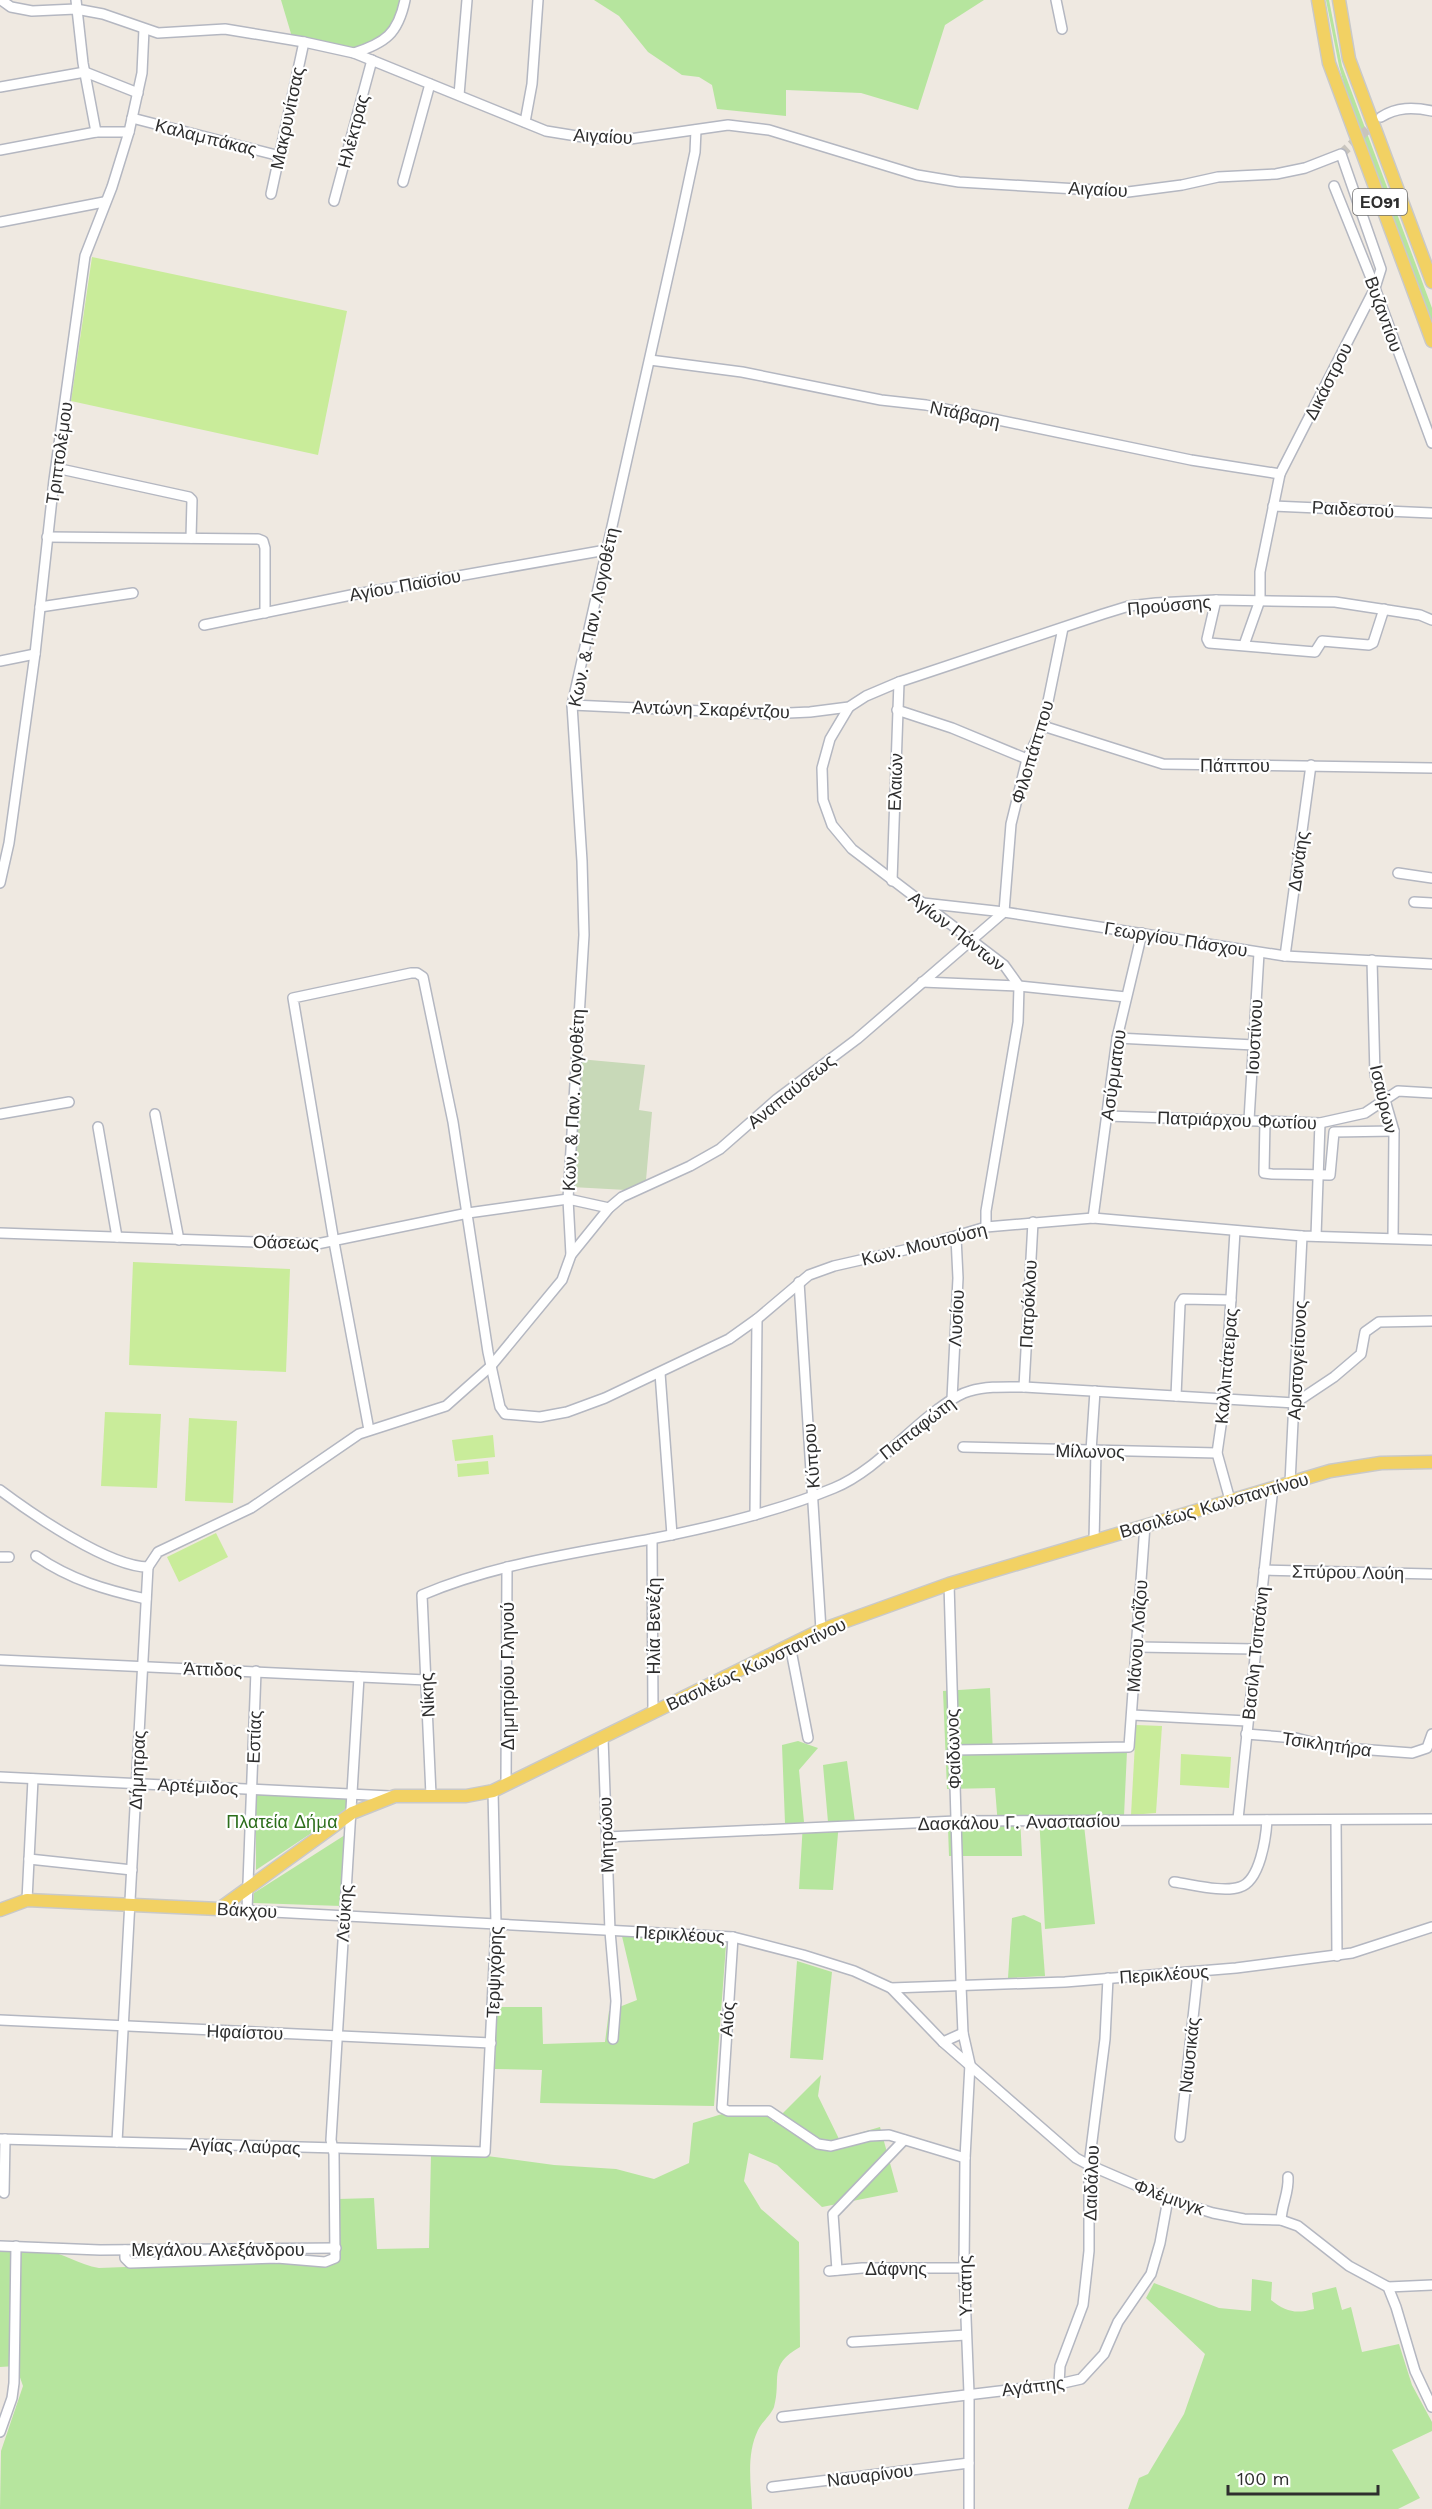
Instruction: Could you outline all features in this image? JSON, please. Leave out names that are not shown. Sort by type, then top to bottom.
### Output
[{"type":"main road","name":"ΕΟ91","points":[[1318,0],[1329,63],[1432,341]]},
{"type":"main road","name":"ΕΟ91","points":[[1339,0],[1349,59],[1432,282]]},
{"type":"main road","name":"Βασιλέως Κωνσταντίνου","points":[[219,1909],[352,1812],[395,1796],[466,1796],[493,1791],[821,1630],[949,1584],[1330,1471],[1432,1462]]},
{"type":"main road","name":"Βάκχου","points":[[0,1910],[27,1900],[219,1909]]},
{"type":"street","name":"Αιγαίου","points":[[1,0],[11,7],[32,10],[76,4],[158,33],[225,29],[354,53],[546,130],[589,138],[630,139],[728,125],[769,130],[917,175],[959,182],[1128,192],[1182,185],[1218,177],[1276,174],[1305,168],[1341,154],[1381,269],[1375,288]]},
{"type":"street","points":[[354,53],[374,46],[391,35],[402,14],[405,0]]},
{"type":"street","points":[[459,95],[467,0]]},
{"type":"street","points":[[525,122],[532,84],[538,0]]},
{"type":"street","points":[[1056,0],[1062,29]]},
{"type":"street","points":[[76,4],[96,132]]},
{"type":"street","name":"Τριπτολέμου","points":[[0,883],[9,843],[35,654],[47,537],[85,256],[112,186],[129,132],[142,73],[144,29]]},
{"type":"street","name":"Μακρυνίτσας","points":[[271,194],[303,42]]},
{"type":"street","name":"Ηλέκτρας","points":[[334,201],[372,60]]},
{"type":"street","points":[[0,87],[85,72],[138,93]]},
{"type":"street","points":[[403,182],[430,84]]},
{"type":"street","points":[[1381,117],[1392,110],[1404,108],[1432,111]]},
{"type":"street","name":"Καλαμπάκας","points":[[132,118],[280,156]]},
{"type":"street","name":"Κων. & Παν. Λογοθέτη","points":[[571,1256],[568,1199],[584,935],[582,861],[572,705],[695,152],[696,130]]},
{"type":"street","points":[[0,150],[96,132],[129,132]]},
{"type":"street","name":"Βυζαντίου","points":[[1334,186],[1375,288],[1432,443]]},
{"type":"street","points":[[0,222],[104,202]]},
{"type":"street","name":"Δικάστρου","points":[[1244,645],[1260,600],[1260,572],[1280,474],[1375,288]]},
{"type":"street","name":"Ντάβαρη","points":[[650,360],[742,372],[881,400],[926,405],[1191,460],[1280,474]]},
{"type":"street","points":[[56,468],[189,497],[192,500],[191,538]]},
{"type":"street","name":"Ραιδεστού","points":[[1273,506],[1432,513]]},
{"type":"street","points":[[47,537],[258,539],[263,542],[265,548],[265,613]]},
{"type":"street","name":"Αγίου Παϊσίου","points":[[204,625],[351,595],[606,550]]},
{"type":"street","points":[[40,607],[133,592]]},
{"type":"street","points":[[1216,600],[1207,641],[1315,652],[1322,641],[1370,645],[1373,643],[1384,609]]},
{"type":"street","name":"Προύσσης","points":[[849,707],[866,696],[899,682],[1129,606],[1216,600],[1335,602],[1420,615],[1432,620]]},
{"type":"street","name":"Φιλοπάππου","points":[[1004,912],[1011,824],[1027,759],[1043,726],[1063,628]]},
{"type":"street","points":[[0,661],[35,654]]},
{"type":"street","name":"Ελαιών","points":[[892,881],[899,682]]},
{"type":"street","name":"Αντώνη Σκαρέντζου","points":[[572,705],[767,714],[849,707]]},
{"type":"street","name":"Αγίων Πάντων","points":[[849,707],[830,739],[822,768],[823,800],[832,825],[852,849],[1004,965],[1019,986],[1018,1022],[986,1211],[986,1227]]},
{"type":"street","points":[[897,710],[952,728],[1027,759]]},
{"type":"street","name":"Πάππου","points":[[1043,726],[1163,764],[1432,768]]},
{"type":"street","name":"Δανάης","points":[[1285,956],[1311,765]]},
{"type":"street","points":[[1398,873],[1432,878]]},
{"type":"street","points":[[1414,902],[1432,903]]},
{"type":"street","name":"Γεωργίου Πάσχου","points":[[922,903],[1004,912],[1258,953],[1432,964]]},
{"type":"street","name":"Αναπαύσεως","points":[[571,1256],[609,1208],[622,1197],[690,1166],[720,1149],[777,1099],[857,1039],[1004,912]]},
{"type":"street","name":"Ασύρματου","points":[[1093,1218],[1117,1038],[1142,933]]},
{"type":"street","name":"Ιουστίνου","points":[[1249,1120],[1258,953]]},
{"type":"street","name":"Ισαύρων","points":[[1372,960],[1375,1075],[1394,1131],[1394,1238]]},
{"type":"street","name":"Κων. Μουτούση","points":[[334,1242],[293,998],[411,973],[417,973],[423,978],[453,1122],[491,1366],[500,1407],[505,1414],[512,1416],[540,1417],[567,1413],[660,1373],[729,1339],[757,1319],[809,1275],[834,1266],[986,1227],[1093,1218],[1302,1236],[1432,1240]]},
{"type":"street","points":[[922,982],[968,986],[1019,986],[1126,997]]},
{"type":"street","points":[[1117,1038],[1254,1045]]},
{"type":"street","name":"Πατριάρχου Φωτίου","points":[[1107,1116],[1320,1124],[1365,1113],[1398,1091],[1432,1093]]},
{"type":"street","points":[[0,1114],[69,1102]]},
{"type":"street","points":[[155,1114],[179,1240]]},
{"type":"street","points":[[1265,1121],[1264,1173],[1330,1175],[1334,1132],[1394,1131]]},
{"type":"street","points":[[1316,1236],[1320,1124]]},
{"type":"street","points":[[98,1127],[117,1237]]},
{"type":"street","points":[[568,1199],[609,1208]]},
{"type":"street","name":"Οάσεως","points":[[0,1233],[317,1244],[468,1213],[568,1199]]},
{"type":"street","name":"Πατρόκλου","points":[[1024,1387],[1033,1222]]},
{"type":"street","name":"Καλλιπάτειρας","points":[[1230,1500],[1217,1453],[1225,1398],[1235,1231]]},
{"type":"street","name":"Λυσίου","points":[[952,1399],[958,1278],[956,1236]]},
{"type":"street","name":"Αριστογείτονος","points":[[1290,1483],[1302,1236]]},
{"type":"street","points":[[334,1242],[369,1430]]},
{"type":"street","points":[[0,1490],[103,1555],[124,1564],[148,1567],[158,1552],[251,1508],[343,1443],[369,1430],[446,1406],[491,1366],[561,1280],[571,1256]]},
{"type":"street","name":"Κύπρου","points":[[799,1282],[821,1630]]},
{"type":"street","points":[[1176,1396],[1180,1304],[1183,1299],[1231,1300]]},
{"type":"street","points":[[755,1515],[757,1319]]},
{"type":"street","points":[[1295,1403],[1335,1377],[1361,1354],[1365,1332],[1379,1322],[1432,1321]]},
{"type":"street","points":[[660,1373],[672,1534]]},
{"type":"street","name":"Παπαφώτη","points":[[423,1594],[507,1567],[652,1539],[755,1515],[814,1496],[856,1478],[921,1422],[952,1399],[969,1391],[990,1387],[1024,1387],[1295,1403]]},
{"type":"street","points":[[1094,1540],[1095,1391]]},
{"type":"street","name":"Μίλωνος","points":[[963,1447],[1217,1453]]},
{"type":"street","name":"Βασίλη Τσιτσάνη","points":[[1238,1820],[1273,1487]]},
{"type":"street","name":"Μάνου Λοΐζου","points":[[953,1750],[1129,1747],[1145,1525]]},
{"type":"street","name":"Ηλία Βενέζη","points":[[652,1539],[653,1713]]},
{"type":"street","points":[[36,1556],[60,1572],[80,1581],[146,1599]]},
{"type":"street","name":"Δήμητρας","points":[[117,2142],[148,1567]]},
{"type":"street","name":"Δημητρίου Γληνού","points":[[506,1785],[507,1567]]},
{"type":"street","name":"Σπύρου Λούη","points":[[1263,1570],[1432,1574]]},
{"type":"street","name":"Φαίδωνος","points":[[949,1584],[963,2033]]},
{"type":"street","name":"Νίκης","points":[[423,1594],[431,1795]]},
{"type":"street","points":[[790,1645],[808,1738]]},
{"type":"street","points":[[1137,1647],[1255,1649]]},
{"type":"street","name":"Άττιδος","points":[[0,1660],[426,1680]]},
{"type":"street","name":"Εστίας","points":[[247,1910],[256,1671]]},
{"type":"street","name":"Λεύκης","points":[[332,2148],[359,1677]]},
{"type":"street","points":[[1132,1715],[1247,1721]]},
{"type":"street","name":"Τσικλητήρα","points":[[1246,1734],[1296,1738],[1331,1747],[1412,1753],[1427,1748],[1432,1734]]},
{"type":"street","name":"Μητρώου","points":[[603,1738],[610,1931],[616,2001],[613,2039]]},
{"type":"street","name":"Αρτέμιδος","points":[[0,1777],[395,1796]]},
{"type":"street","points":[[27,1900],[33,1779]]},
{"type":"street","name":"Τερψιχόρης","points":[[485,2152],[496,1924],[493,1791]]},
{"type":"street","name":"Δασκάλου Γ. Αναστασίου","points":[[607,1837],[956,1821],[1432,1819]]},
{"type":"street","points":[[1174,1882],[1235,1888],[1245,1885],[1257,1868],[1267,1820]]},
{"type":"street","points":[[1335,1820],[1337,1956]]},
{"type":"street","points":[[29,1859],[132,1870]]},
{"type":"street","name":"Βάκχου","points":[[219,1909],[496,1924]]},
{"type":"street","name":"Περικλέους","points":[[496,1924],[733,1937],[813,1958],[854,1971],[891,1988],[943,2042],[970,2064]]},
{"type":"street","name":"Περικλέους","points":[[891,1988],[1198,1972],[1337,1956],[1381,1946],[1432,1927]]},
{"type":"street","name":"Αιός","points":[[733,1937],[722,2108],[728,2111],[769,2111],[818,2144],[831,2146],[870,2136],[889,2135],[904,2140]]},
{"type":"street","name":"Ναυσικάς","points":[[1180,2137],[1198,1972]]},
{"type":"street","name":"Δαιδάλου","points":[[1059,2384],[1060,2366],[1083,2305],[1089,2251],[1089,2165],[1105,2038],[1108,1978]]},
{"type":"street","name":"Ηφαίστου","points":[[0,2020],[491,2043]]},
{"type":"street","points":[[943,2042],[963,2033]]},
{"type":"street","name":"Υπάτης","points":[[963,2033],[970,2064],[965,2158],[964,2268],[969,2393],[969,2509]]},
{"type":"street","name":"Φλέμινγκ","points":[[970,2064],[1076,2158],[1089,2165],[1168,2199],[1213,2213],[1234,2217],[1281,2220],[1298,2226],[1349,2266],[1388,2287]]},
{"type":"street","name":"Αγίας Λαύρας","points":[[4,2193],[3,2139],[485,2152]]},
{"type":"street","points":[[904,2140],[965,2158]]},
{"type":"street","name":"Δάφνης","points":[[904,2140],[833,2214],[833,2271],[862,2268],[964,2268]]},
{"type":"street","points":[[125,2250],[125,2258],[130,2263],[277,2258],[325,2262],[335,2258],[332,2148]]},
{"type":"street","points":[[1281,2220],[1288,2177]]},
{"type":"street","name":"Αγάπης","points":[[782,2417],[1059,2384],[1081,2379],[1104,2354],[1118,2322],[1151,2274],[1160,2243],[1168,2199]]},
{"type":"street","name":"Μεγάλου Αλεξάνδρου","points":[[0,2246],[125,2250],[336,2248]]},
{"type":"street","points":[[0,2432],[12,2397],[14,2383],[16,2246]]},
{"type":"street","points":[[1432,2285],[1388,2287],[1415,2371],[1432,2407]]},
{"type":"street","points":[[852,2342],[966,2335]]},
{"type":"street","name":"Ναυαρίνου","points":[[772,2487],[969,2463]]},
{"type":"green space","points":[[281,0],[401,0],[394,21],[385,35],[373,43],[360,47],[345,47],[292,37]]},
{"type":"green space","points":[[594,0],[984,0],[945,25],[918,110],[861,93],[786,90],[786,116],[717,109],[712,85],[699,77],[682,75],[648,52],[619,16]]},
{"type":"green space","points":[[1326,0],[1329,0],[1342,66],[1432,308],[1432,323],[1348,98]]},
{"type":"green space","points":[[92,257],[347,311],[318,455],[71,401]]},
{"type":"green space","points":[[579,1059],[645,1065],[639,1110],[652,1112],[646,1180],[626,1190],[572,1187]]},
{"type":"green space","points":[[133,1262],[290,1269],[286,1372],[129,1365]]},
{"type":"green space","points":[[105,1412],[161,1414],[157,1488],[101,1486]]},
{"type":"green space","points":[[189,1418],[237,1421],[233,1503],[185,1501]]},
{"type":"green space","points":[[493,1435],[495,1457],[455,1461],[452,1440]]},
{"type":"green space","points":[[488,1461],[489,1474],[458,1477],[457,1464]]},
{"type":"green space","points":[[216,1533],[228,1557],[179,1582],[167,1557]]},
{"type":"green space","points":[[990,1688],[993,1754],[1127,1751],[1124,1816],[1083,1816],[1095,1924],[1045,1929],[1039,1815],[1020,1816],[1022,1856],[949,1856],[948,1828],[998,1826],[995,1788],[947,1789],[943,1691]]},
{"type":"green space","points":[[1136,1725],[1162,1726],[1156,1813],[1131,1815]]},
{"type":"green space","points":[[798,1741],[818,1748],[799,1770],[804,1822],[828,1822],[823,1765],[847,1761],[855,1822],[839,1822],[833,1890],[799,1889],[803,1823],[785,1823],[782,1745]]},
{"type":"green space","points":[[1181,1754],[1231,1757],[1229,1788],[1180,1785]]},
{"type":"green space","name":"Πλατεία Δήμα","points":[[256,1794],[346,1799],[346,1810],[256,1870]]},
{"type":"green space","name":"Πλατεία Δήμα","points":[[345,1835],[341,1906],[253,1903],[254,1893]]},
{"type":"green space","points":[[1024,1915],[1041,1923],[1045,1976],[1008,1978],[1012,1918]]},
{"type":"green space","points":[[621,1932],[726,1945],[714,2106],[540,2103],[542,2070],[495,2069],[496,2007],[542,2007],[543,2044],[605,2042],[609,2011],[637,2000]]},
{"type":"green space","points":[[797,1961],[832,1972],[823,2060],[790,2058]]},
{"type":"green space","points":[[821,2075],[818,2096],[839,2139],[880,2127],[898,2192],[822,2207],[777,2165],[749,2153],[744,2181],[761,2209],[799,2242],[800,2347],[783,2360],[779,2367],[774,2407],[754,2439],[750,2469],[752,2509],[0,2509],[1,2451],[23,2386],[16,2366],[0,2367],[0,2251],[44,2250],[99,2268],[282,2261],[329,2265],[338,2259],[338,2199],[374,2198],[377,2249],[429,2248],[431,2154],[487,2156],[554,2165],[616,2169],[654,2179],[689,2163],[693,2123],[722,2114],[764,2113],[774,2122]]},
{"type":"green space","points":[[1252,2279],[1272,2282],[1271,2300],[1296,2312],[1314,2309],[1312,2293],[1336,2287],[1342,2310],[1351,2307],[1362,2352],[1399,2344],[1412,2385],[1432,2422],[1432,2431],[1392,2450],[1420,2498],[1398,2509],[1128,2509],[1139,2478],[1148,2474],[1184,2414],[1205,2354],[1146,2298],[1154,2283],[1219,2308],[1251,2311]]},
{"type":"tunnel","points":[[1341,154],[1377,121]]}]
